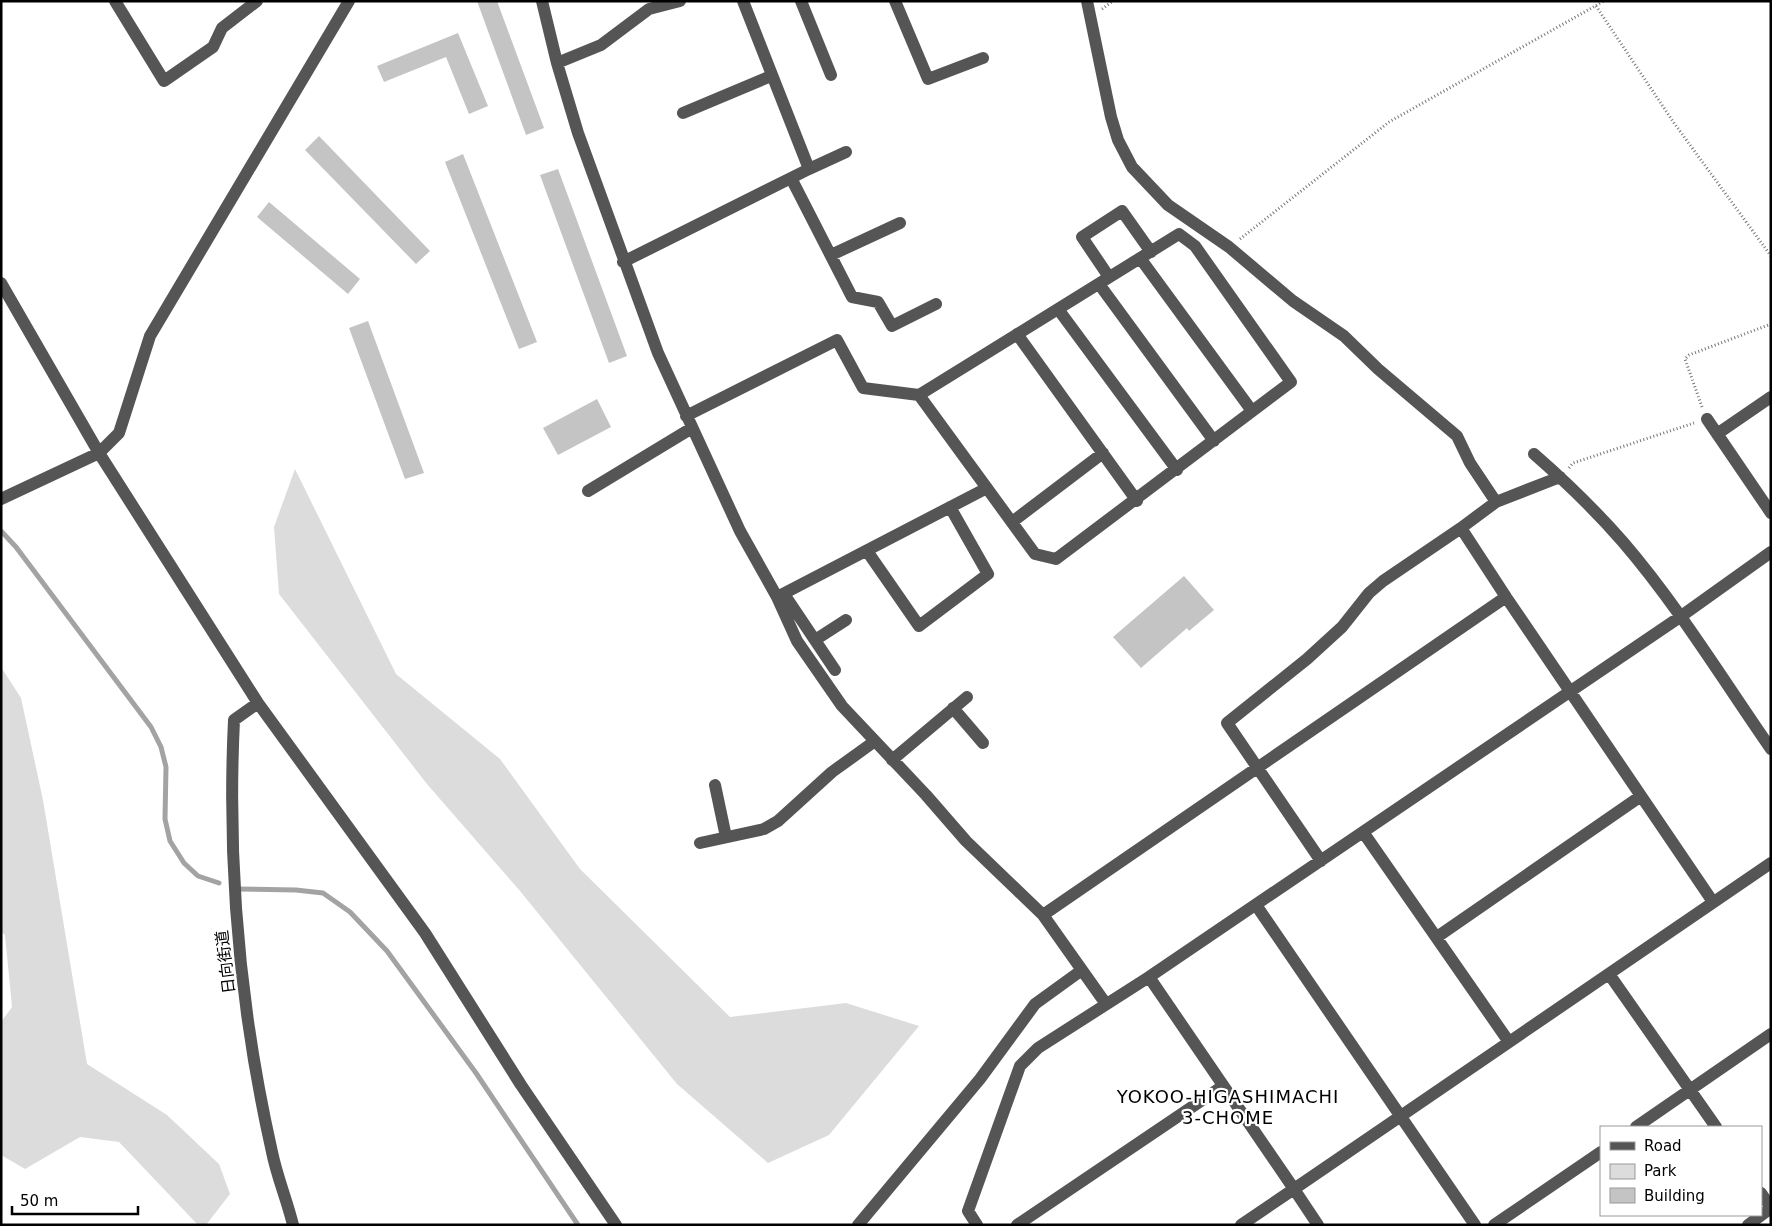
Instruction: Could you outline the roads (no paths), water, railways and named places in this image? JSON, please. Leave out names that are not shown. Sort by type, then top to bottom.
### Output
[{"type":"street","points":[[117,2],[164,81],[213,47],[222,28],[257,1]]},
{"type":"street","points":[[1,498],[99,454],[120,433],[150,336],[350,1]]},
{"type":"street","points":[[542,1],[557,63],[578,133],[658,353],[740,531],[781,596],[815,640],[835,670]]},
{"type":"street","points":[[557,63],[601,45],[649,9],[680,1]]},
{"type":"street","points":[[743,1],[809,169]]},
{"type":"street","points":[[801,1],[831,74]]},
{"type":"street","points":[[895,1],[928,80],[983,58]]},
{"type":"street","points":[[1087,1],[1111,117],[1118,140],[1132,166],[1168,205],[1229,248],[1293,301],[1344,336],[1378,369],[1457,436],[1470,463],[1496,502]]},
{"type":"street","points":[[683,112],[771,76]]},
{"type":"street","points":[[624,262],[846,152]]},
{"type":"street","points":[[791,178],[852,297],[878,302],[892,326],[936,304]]},
{"type":"street","points":[[1214,441],[1104,280],[1082,237],[1122,211],[1145,255],[1252,411]]},
{"type":"street","points":[[831,256],[900,223]]},
{"type":"street","points":[[588,491],[689,422],[837,340],[863,388],[919,395],[1179,234],[1195,246],[1291,382],[1056,560],[1035,554],[919,395]]},
{"type":"street","points":[[1,283],[99,454],[258,703],[425,933],[521,1085],[616,1225]]},
{"type":"street","points":[[1058,309],[1176,470]]},
{"type":"street","points":[[1017,334],[1137,500]]},
{"type":"street","points":[[1717,434],[1771,397]]},
{"type":"street","points":[[1707,418],[1771,513]]},
{"type":"street","points":[[1012,522],[1103,453]]},
{"type":"street","points":[[1534,454],[1560,477],[1623,542],[1680,617],[1771,749]]},
{"type":"street","points":[[1321,861],[1226,723],[1307,659],[1342,627],[1369,593],[1383,580],[1496,502],[1560,477]]},
{"type":"street","points":[[781,596],[987,488]]},
{"type":"street","points":[[867,550],[919,626],[988,574],[950,507]]},
{"type":"street","points":[[1460,528],[1713,902]]},
{"type":"street","points":[[977,1225],[968,1211],[1020,1066],[1038,1048],[1149,977],[1364,832],[1680,617],[1771,552]]},
{"type":"street","points":[[781,596],[797,640],[842,706],[966,841],[1043,915],[1106,1004]]},
{"type":"street","points":[[1043,915],[1506,597]]},
{"type":"street","points":[[815,640],[846,620]]},
{"type":"street","points":[[892,760],[967,697]]},
{"type":"street","name":"日向街道","points":[[258,703],[234,720],[230,794],[234,904],[241,971],[258,1078],[272,1153],[293,1225]]},
{"type":"street","points":[[953,708],[983,743]]},
{"type":"street","points":[[700,843],[764,829],[778,821],[832,772],[875,740]]},
{"type":"street","points":[[715,785],[726,837]]},
{"type":"street","points":[[1437,938],[1641,796]]},
{"type":"street","points":[[1364,832],[1509,1042]]},
{"type":"street","points":[[1241,1225],[1771,863]]},
{"type":"street","points":[[1256,905],[1475,1225]]},
{"type":"street","points":[[858,1225],[980,1079],[1035,1004],[1082,970]]},
{"type":"street","points":[[1608,974],[1715,1126]]},
{"type":"street","points":[[1149,977],[1318,1225]]},
{"type":"street","points":[[1637,1126],[1771,1034]]},
{"type":"street","points":[[1017,1225],[1223,1086]]},
{"type":"street","points":[[1494,1225],[1600,1153]]},
{"type":"street","points":[[1762,1194],[1771,1208]]},
{"type":"street","points":[[1748,1225],[1760,1216]]},
{"type":"waterway","points":[[1,531],[16,547],[151,727],[161,747],[166,767],[165,819],[170,841],[184,863],[198,876],[219,883]]},
{"type":"waterway","points":[[237,889],[296,890],[323,893],[350,912],[387,951],[476,1073],[578,1225]]},
{"type":"district","name":"YOKOO-HIGASHIMACHI 3-CHOME","points":[[1228,1107]]}]
